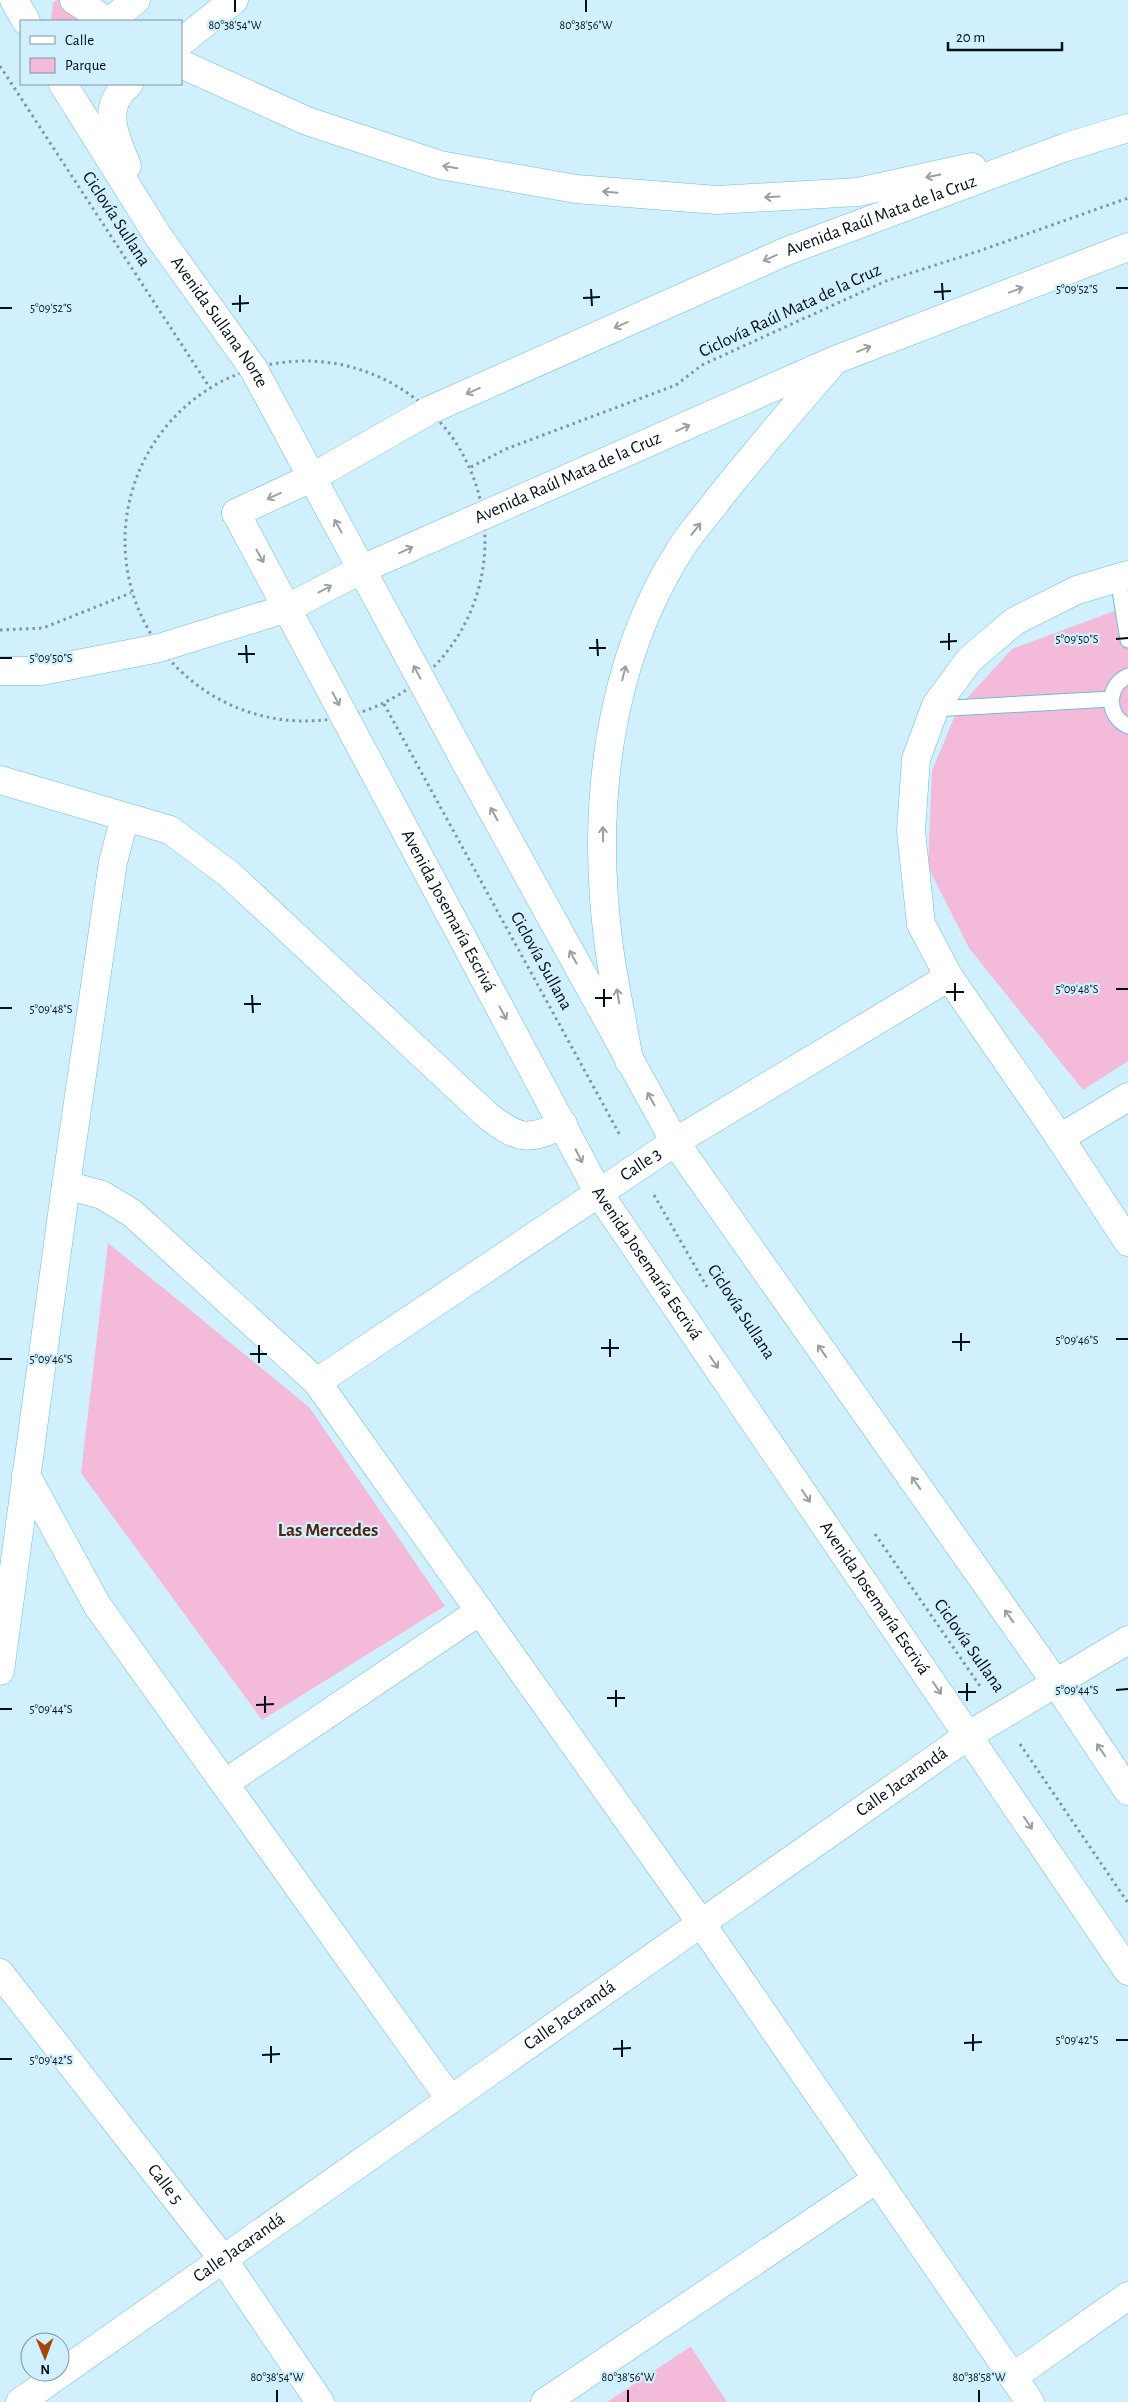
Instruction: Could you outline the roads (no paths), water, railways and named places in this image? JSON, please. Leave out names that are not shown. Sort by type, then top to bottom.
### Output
[{"type":"street","points":[[14,0],[25,20]]},
{"type":"street","points":[[74,0],[107,20]]},
{"type":"street","points":[[110,20],[136,0]]},
{"type":"street","points":[[182,41],[234,0]]},
{"type":"street","points":[[182,64],[307,121],[440,165],[576,189],[717,200],[858,192],[1066,147]]},
{"type":"street","name":"Avenida Sullana Norte","points":[[64,85],[158,236],[253,368],[362,569]]},
{"type":"street","points":[[128,85],[120,92],[111,113],[114,132],[158,236]]},
{"type":"street","name":"Avenida Raúl Mata de la Cruz","points":[[236,513],[311,478],[430,410],[787,251],[1066,147],[1128,128]]},
{"type":"street","name":"Avenida Raúl Mata de la Cruz","points":[[0,671],[42,671],[153,650],[288,608],[362,569],[835,360],[1128,247]]},
{"type":"street","points":[[630,1061],[609,948],[604,892],[603,824],[607,758],[624,669],[649,608],[681,548],[745,465],[835,360]]},
{"type":"street","name":"Avenida Josemaría Escrivá","points":[[236,513],[598,1192],[1128,1971]]},
{"type":"street","points":[[362,569],[674,1142],[1056,1682],[1128,1791]]},
{"type":"street","points":[[1123,577],[1077,590],[1015,621],[970,659],[934,709],[916,759],[911,831],[921,924],[949,977],[1060,1138],[1128,1242]]},
{"type":"street","points":[[0,780],[170,830],[230,875],[480,1110],[510,1133],[532,1136],[547,1133],[563,1124]]},
{"type":"street","points":[[0,1671],[66,1185],[113,862],[125,817]]},
{"type":"street","name":"Calle 3","points":[[317,1382],[674,1142],[949,977]]},
{"type":"street","points":[[1060,1138],[1128,1097]]},
{"type":"street","points":[[66,1185],[102,1195],[132,1212],[317,1382],[701,1923],[1030,2402]]},
{"type":"street","points":[[26,1475],[97,1605],[450,2099]]},
{"type":"street","points":[[225,1783],[480,1611]]},
{"type":"street","name":"Calle Jacarandá","points":[[20,2402],[969,1735],[1128,1640]]},
{"type":"street","name":"Calle 5","points":[[0,1973],[223,2259],[320,2402]]},
{"type":"street","points":[[544,2402],[877,2179]]},
{"type":"street","points":[[1013,2377],[1128,2296]]},
{"type":"lane","points":[[1123,577],[1128,640]]},
{"type":"lane","points":[[1128,676],[1118,682],[1113,690],[1111,699],[1111,709],[1115,717],[1128,726]]},
{"type":"lane","points":[[934,709],[1111,699]]},
{"type":"district","name":"Las Mercedes","points":[[328,1530]]}]
